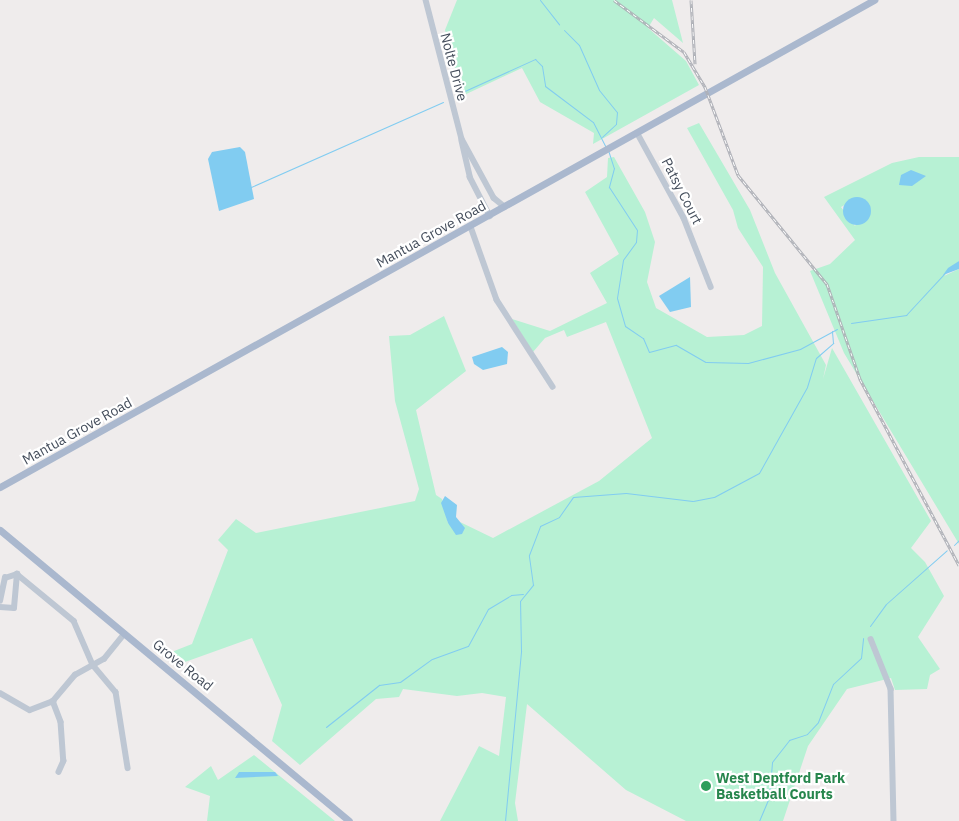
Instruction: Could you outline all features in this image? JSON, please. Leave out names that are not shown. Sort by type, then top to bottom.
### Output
[{"type":"main road","name":"Mantua Grove Road","points":[[0,487],[638,134],[874,0]]},
{"type":"main road","name":"Grove Road","points":[[0,530],[349,821]]},
{"type":"street","name":"Nolte Drive","points":[[426,0],[470,177],[490,216]]},
{"type":"street","name":"Patsy Court","points":[[638,134],[684,218],[711,287]]},
{"type":"street","name":"Nolte Drive","points":[[462,139],[494,198],[505,207]]},
{"type":"street","points":[[471,226],[497,300],[553,386]]},
{"type":"street","points":[[0,601],[5,578],[17,574]]},
{"type":"street","points":[[0,607],[14,608],[17,574]]},
{"type":"street","points":[[17,574],[74,621],[93,665],[116,692],[128,768]]},
{"type":"street","points":[[0,693],[30,710],[53,701],[75,675],[93,665],[124,634]]},
{"type":"street","points":[[871,639],[891,689],[894,821]]},
{"type":"street","points":[[53,701],[61,722],[64,761],[59,772]]},
{"type":"green space","points":[[457,0],[672,0],[683,43],[654,18],[648,28],[686,61],[699,85],[593,144],[594,133],[540,102],[522,68],[462,96],[445,30]]},
{"type":"green space","points":[[699,123],[750,210],[775,273],[826,365],[823,379],[832,348],[931,521],[911,548],[925,562],[944,596],[918,637],[940,669],[930,675],[927,689],[895,690],[891,678],[847,689],[808,746],[783,821],[686,821],[626,790],[527,704],[515,803],[518,821],[440,821],[479,746],[499,756],[506,697],[482,693],[457,696],[403,689],[399,697],[376,699],[300,765],[272,741],[282,705],[252,638],[185,662],[182,669],[164,655],[192,644],[228,550],[218,540],[236,519],[256,533],[415,501],[419,489],[395,401],[389,336],[410,335],[444,316],[466,371],[416,410],[436,495],[442,499],[448,523],[464,528],[460,522],[493,538],[599,481],[652,438],[606,322],[567,337],[564,330],[545,338],[533,352],[512,319],[550,331],[607,303],[590,273],[619,254],[585,192],[607,177],[608,158],[614,157],[645,212],[655,242],[647,282],[656,308],[707,337],[744,335],[762,326],[763,267],[738,228],[733,210],[687,128]]},
{"type":"green space","points":[[919,157],[959,157],[959,261],[944,276],[959,269],[959,544],[844,353],[810,271],[830,264],[855,240],[824,197],[892,163]],"holes":[[[857,198],[868,204],[855,226],[841,207]]]},
{"type":"green space","points":[[254,755],[335,821],[207,821],[210,796],[185,787],[211,766],[218,780]]},
{"type":"water","points":[[240,147],[245,152],[254,199],[219,211],[208,159],[212,152]]},
{"type":"water","points":[[911,170],[926,176],[912,186],[899,185],[901,175]]},
{"type":"water","points":[[857,197],[867,201],[871,211],[867,221],[857,225],[847,221],[843,211],[847,201]]},
{"type":"water","points":[[959,261],[959,269],[943,275],[948,268]]},
{"type":"water","points":[[690,277],[691,307],[670,312],[659,296]]},
{"type":"water","points":[[502,347],[508,352],[507,364],[483,370],[474,364],[472,357]]},
{"type":"water","points":[[445,496],[457,505],[456,517],[465,528],[462,534],[456,535],[448,523],[441,503]]},
{"type":"water","points":[[239,772],[275,772],[278,776],[235,778]]},
{"type":"waterway","points":[[540,0],[559,24]]},
{"type":"waterway","points":[[564,30],[579,45],[599,90],[617,112],[616,124],[602,137]]},
{"type":"waterway","points":[[458,94],[535,59],[542,66],[545,86],[593,122],[606,147]]},
{"type":"waterway","points":[[251,187],[443,102]]},
{"type":"waterway","points":[[608,150],[614,168],[609,187],[637,230],[636,242],[623,260],[617,298],[625,326],[643,338],[649,352],[676,345],[706,362],[748,363],[800,349],[837,329]]},
{"type":"waterway","points":[[851,323],[906,315],[944,274]]},
{"type":"waterway","points":[[505,821],[521,651],[520,601],[533,585],[529,555],[540,526],[559,517],[573,497],[626,493],[693,501],[714,497],[759,473],[807,387],[816,358],[833,343],[832,331]]},
{"type":"waterway","points":[[954,545],[959,540]]},
{"type":"waterway","points":[[870,626],[886,604],[947,550]]},
{"type":"waterway","points":[[326,727],[379,685],[400,682],[432,659],[468,646],[488,609],[511,595],[523,594]]},
{"type":"waterway","points":[[759,821],[769,797],[772,762],[789,740],[807,734],[818,722],[833,684],[861,658],[863,638]]},
{"type":"railway","points":[[614,0],[684,52],[705,87],[738,175],[827,284],[860,379],[959,565]]},
{"type":"railway","points":[[691,0],[695,64]]},
{"type":"place","name":"West Deptford Park Basketball Courts","points":[[706,786]]}]
